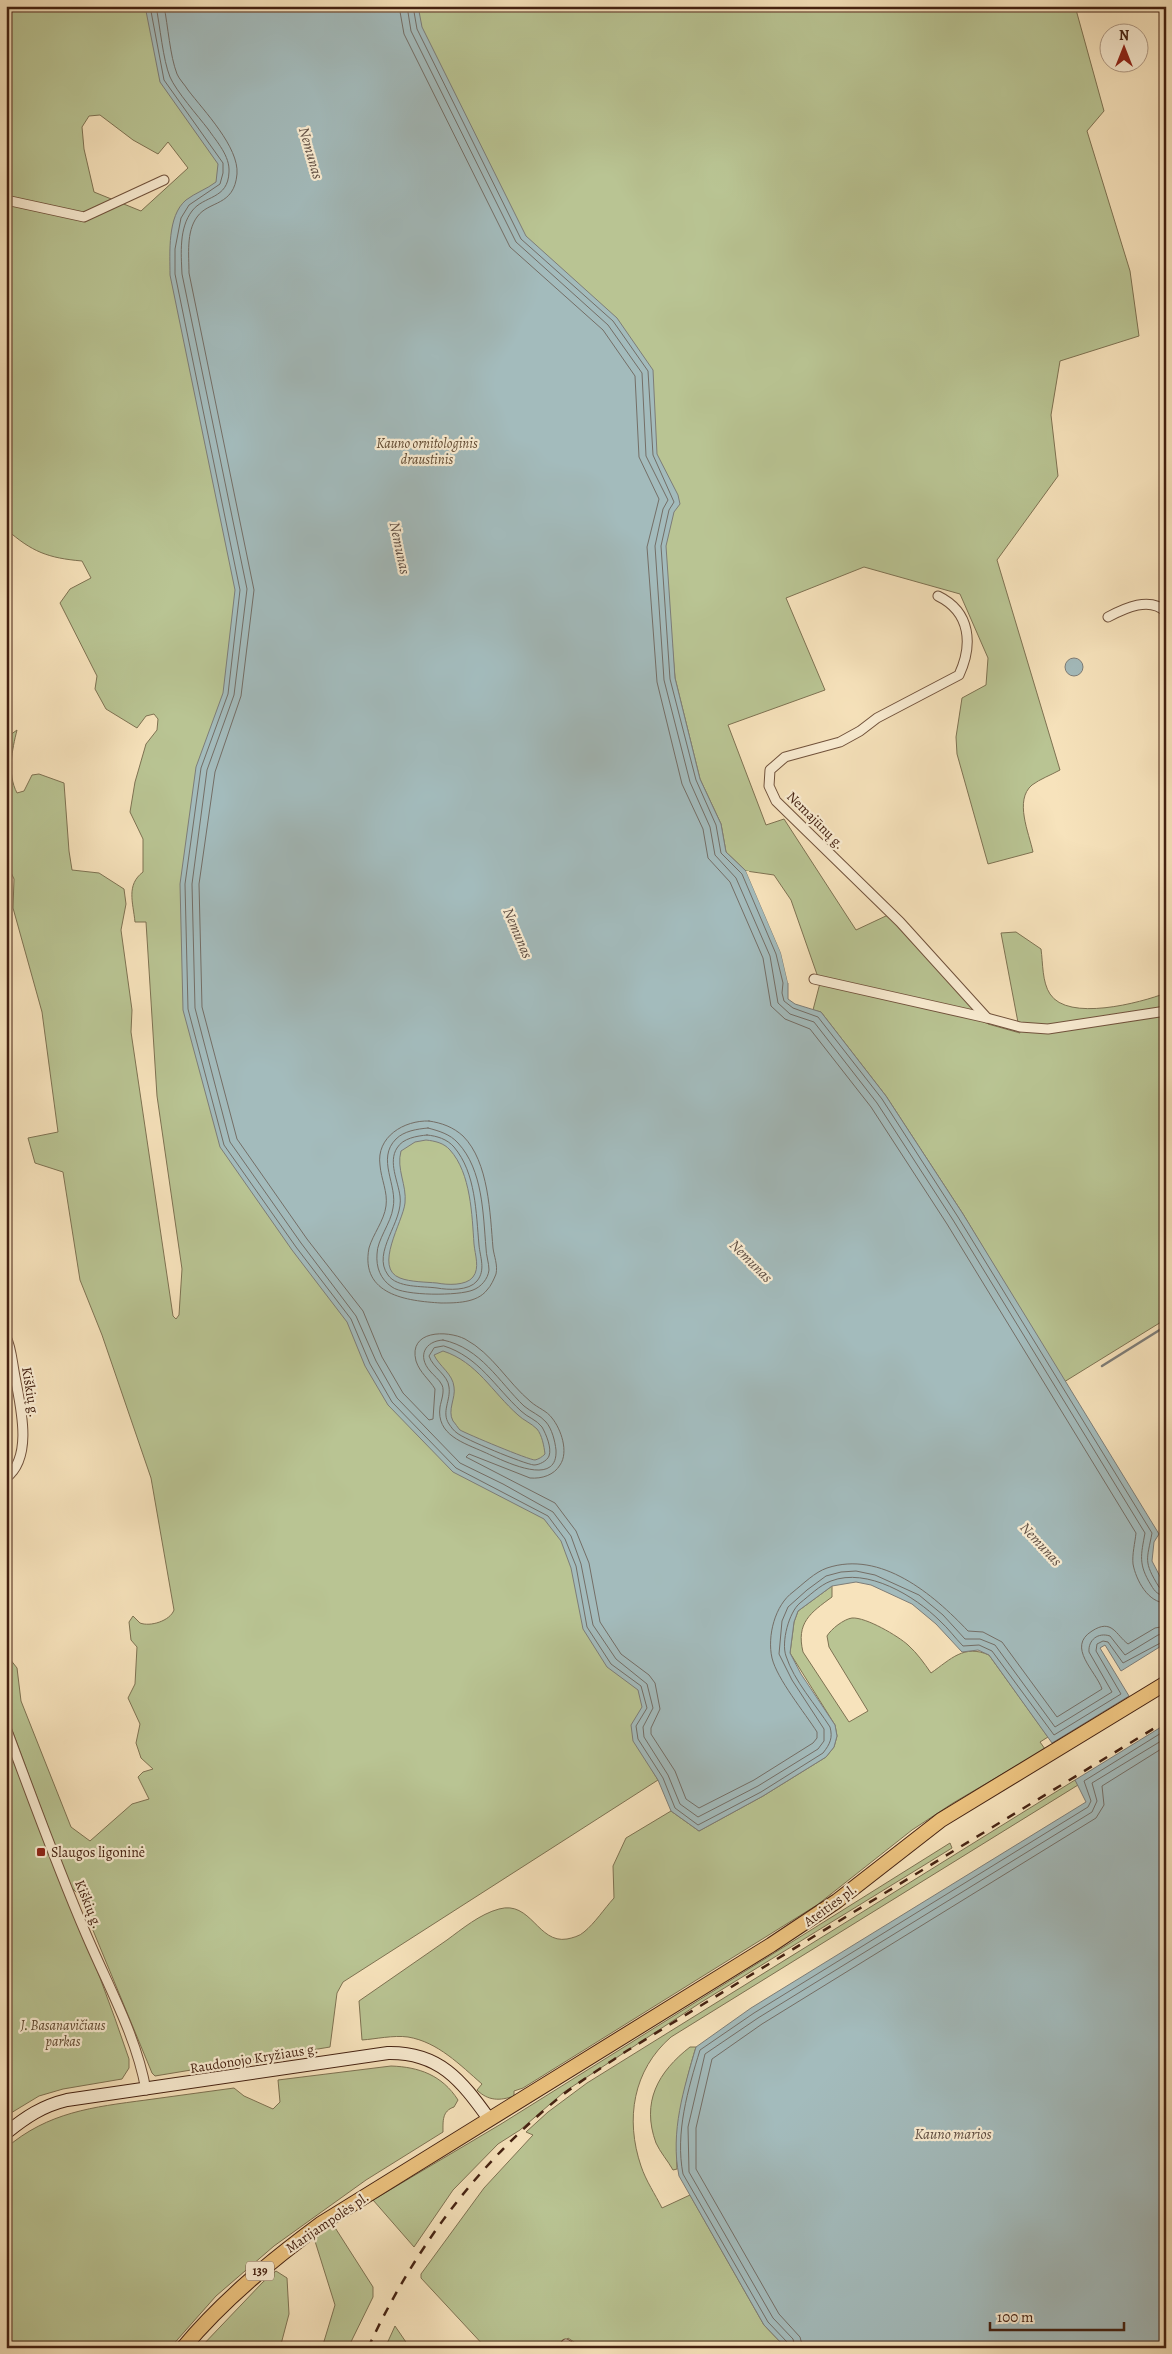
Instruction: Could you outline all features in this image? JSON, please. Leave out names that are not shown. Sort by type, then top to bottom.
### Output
[{"type":"main road","name":"Ateities pl.","points":[[489,2119],[816,1916],[942,1820],[1166,1683]]},
{"type":"main road","name":"Raudonojo Kryžiaus g.","points":[[6,2133],[24,2118],[51,2104],[400,2052],[425,2057],[442,2066],[474,2098],[489,2119]]},
{"type":"main road","name":"Marijampolės pl.","points":[[184,2348],[244,2285],[300,2239],[489,2119]]},
{"type":"street","points":[[6,200],[67,215],[84,217],[164,180]]},
{"type":"street","name":"Nemajūnų g.","points":[[938,596],[950,602],[967,632],[969,646],[966,661],[959,675],[877,718],[860,731],[840,742],[785,757],[770,770],[769,786],[776,801],[900,922],[987,1018]]},
{"type":"street","points":[[1108,618],[1122,610],[1140,604],[1161,607],[1166,612]]},
{"type":"street","points":[[814,979],[987,1018],[1020,1028],[1048,1029],[1166,1011]]},
{"type":"street","name":"Kiškių g.","points":[[6,1337],[22,1419],[22,1435],[20,1457],[17,1465],[6,1478]]},
{"type":"street","name":"Kiškių g.","points":[[6,1728],[86,1935],[128,2030],[142,2069],[146,2090]]},
{"type":"green space","points":[[6,6],[1075,6],[1104,111],[1087,131],[1130,271],[1139,336],[1060,361],[1051,415],[1058,476],[997,560],[1060,770],[1032,785],[1024,799],[1024,817],[1033,852],[988,864],[957,754],[956,737],[962,698],[986,685],[988,658],[960,594],[864,567],[786,598],[825,690],[728,725],[766,825],[784,819],[856,930],[888,915],[988,1024],[1020,1033],[1001,933],[1016,932],[1041,949],[1047,989],[1059,1002],[1072,1007],[1088,1009],[1105,1008],[1166,993],[1166,1319],[1064,1382],[963,1214],[886,1096],[821,1012],[813,1010],[820,983],[791,900],[774,875],[746,871],[726,852],[721,824],[700,779],[675,678],[672,644],[652,1770],[658,1780],[343,1982],[337,1993],[330,2047],[155,2076],[152,2073],[78,1894],[70,1886],[6,1714],[6,1654],[17,1668],[21,1701],[71,1827],[90,1841],[132,1804],[149,1799],[138,1777],[143,1772],[153,1769],[141,1758],[136,1743],[140,1724],[128,1698],[135,1684],[137,1647],[131,1640],[129,1622],[133,1616],[140,1623],[154,1624],[164,1620],[174,1610],[151,1478],[102,1335],[80,1280],[63,1172],[35,1163],[28,1138],[58,1132],[42,1012],[13,908],[14,879],[6,862],[6,738],[17,730],[11,770],[17,793],[24,791],[32,775],[39,774],[64,783],[72,870],[99,873],[124,889],[126,904],[121,930],[132,1010],[131,1032],[173,1316],[176,1319],[179,1315],[182,1269],[157,1096],[146,922],[135,922],[132,901],[134,882],[143,872],[143,839],[130,812],[135,782],[146,744],[157,730],[158,719],[154,714],[146,716],[137,728],[106,709],[95,689],[97,676],[60,603],[70,589],[91,578],[82,561],[50,556],[24,543],[6,529]],"holes":[[[100,115],[133,140],[158,154],[168,142],[188,168],[141,211],[94,192],[84,149],[82,127],[89,116]]]},
{"type":"green space","points":[[832,1586],[832,1597],[811,1614],[803,1626],[801,1642],[803,1652],[849,1722],[868,1711],[829,1647],[827,1636],[831,1630],[845,1620],[852,1618],[873,1624],[903,1641],[931,1673],[952,1658],[965,1652],[980,1652],[989,1655],[1048,1737],[1040,1742],[1045,1749],[953,1803],[912,1830],[817,1905],[523,2088],[514,2091],[514,2096],[494,2099],[481,2094],[477,2090],[482,2084],[465,2069],[439,2049],[419,2040],[396,2036],[362,2040],[359,2001],[478,1918],[492,1911],[510,1908],[527,1916],[541,1929],[557,1939],[578,1936],[592,1924],[614,1898],[613,1866],[626,1838],[671,1811],[699,1831],[763,1796],[826,1757],[834,1747],[837,1736],[835,1725],[790,1653],[794,1622],[798,1611]]},
{"type":"green space","name":"J. Basanavičiaus parkas","points":[[6,1739],[100,1978],[129,2059],[129,2068],[122,2079],[63,2089],[39,2096],[6,2116]]},
{"type":"green space","points":[[1075,1780],[1078,1785],[671,2037],[648,2064],[636,2096],[633,2113],[636,2148],[645,2177],[662,2208],[690,2195],[764,2325],[786,2348],[583,2348],[568,2338],[561,2348],[486,2348],[421,2278],[421,2274],[484,2188],[533,2135],[526,2132],[548,2112],[587,2083]]},
{"type":"green space","points":[[950,1843],[952,1848],[700,2003],[564,2092],[520,2130],[498,2144],[453,2190],[414,2247],[373,2200],[501,2124]]},
{"type":"green space","points":[[690,2047],[696,2047],[681,2107],[677,2138],[677,2169],[673,2170],[656,2143],[650,2114],[655,2089],[661,2078],[669,2067]]},
{"type":"green space","points":[[391,2066],[411,2068],[429,2074],[452,2091],[458,2100],[454,2107],[445,2114],[443,2132],[366,2180],[274,2246],[216,2296],[170,2348],[6,2348],[6,2148],[22,2136],[38,2126],[55,2119],[89,2109],[234,2088],[244,2096],[273,2109],[280,2102],[278,2080]]},
{"type":"green space","points":[[334,2226],[373,2287],[373,2297],[348,2348],[322,2348],[335,2305],[314,2238],[326,2228]]},
{"type":"green space","points":[[276,2271],[287,2278],[289,2314],[280,2348],[200,2348],[263,2282]]},
{"type":"green space","points":[[395,2326],[410,2348],[385,2348]]},
{"type":"water","name":"Kauno ornitologinis draustinis","points":[[145,6],[418,6],[422,27],[526,236],[617,318],[653,370],[657,454],[678,495],[680,504],[674,512],[666,546],[675,678],[700,779],[721,824],[726,852],[746,871],[781,953],[788,983],[788,999],[795,1004],[821,1012],[886,1096],[963,1214],[1159,1534],[1154,1542],[1152,1561],[1166,1588],[1166,1643],[1121,1671],[1105,1645],[1100,1648],[1129,1696],[1052,1743],[989,1655],[978,1650],[962,1652],[936,1624],[912,1604],[871,1585],[856,1582],[832,1586],[798,1611],[794,1622],[790,1653],[801,1674],[835,1725],[837,1736],[834,1747],[826,1757],[763,1796],[699,1831],[671,1811],[658,1780],[633,1741],[631,1725],[642,1707],[638,1690],[607,1667],[583,1629],[571,1568],[561,1541],[544,1519],[453,1472],[388,1405],[365,1366],[347,1322],[292,1250],[220,1147],[183,1010],[180,884],[196,767],[223,693],[235,590],[170,275],[171,235],[175,215],[186,200],[216,182],[218,164],[160,82]],"holes":[[[426,1140],[439,1143],[450,1150],[457,1159],[466,1182],[471,1208],[477,1266],[473,1277],[466,1282],[446,1284],[413,1281],[400,1278],[392,1273],[389,1265],[389,1255],[405,1203],[405,1190],[400,1164],[401,1151],[415,1142]],[[443,1351],[455,1356],[475,1370],[518,1415],[539,1431],[545,1454],[536,1460],[530,1459],[460,1430],[451,1417],[454,1391],[453,1382],[434,1355]]]},
{"type":"water","points":[[1074,658],[1080,661],[1083,667],[1080,673],[1074,676],[1068,673],[1065,667],[1068,661]]},
{"type":"water","name":"Kauno marios","points":[[1166,1724],[1166,2348],[786,2348],[764,2325],[679,2176],[676,2143],[677,2127],[683,2094],[696,2047],[751,2008],[1086,1802],[1075,1780]]},
{"type":"pier","points":[[746,871],[749,871],[783,952],[790,983],[788,983],[781,953]]},
{"type":"waterway","points":[[1102,1366],[1166,1326]]},
{"type":"railway","points":[[368,2348],[405,2277],[449,2212],[501,2151],[529,2123],[560,2097],[625,2052],[1166,1721]]},
{"type":"place","name":"Slaugos ligoninė","points":[[41,1852]]},
{"type":"water label","name":"Nemunas","points":[[311,153]]},
{"type":"water label","name":"Nemunas","points":[[400,548]]},
{"type":"water label","name":"Nemunas","points":[[518,933]]},
{"type":"water label","name":"Nemunas","points":[[751,1261]]},
{"type":"water label","name":"Nemunas","points":[[1041,1544]]}]
